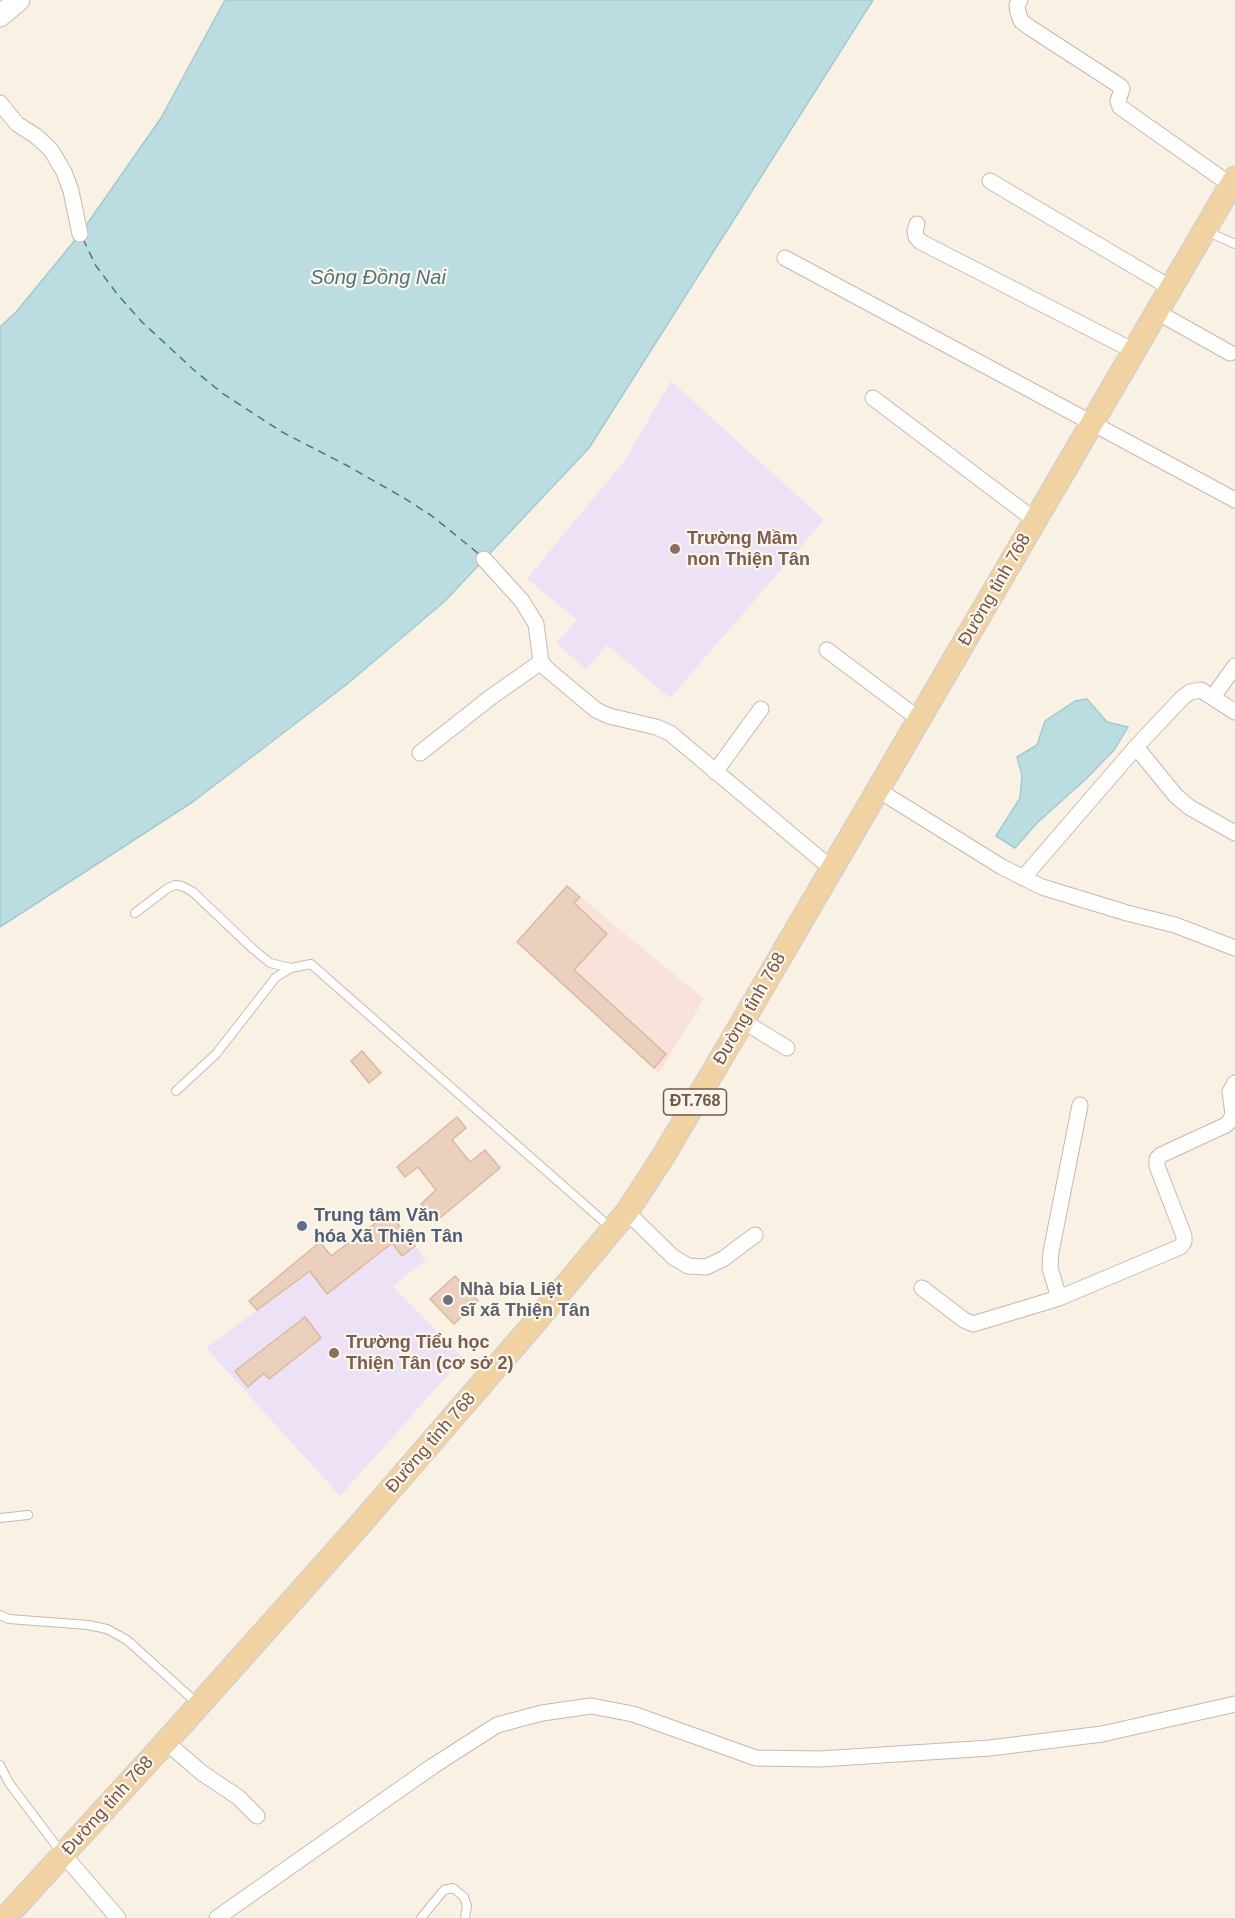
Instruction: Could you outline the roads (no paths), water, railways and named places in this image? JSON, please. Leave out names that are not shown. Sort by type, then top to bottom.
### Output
[{"type":"main road","points":[[0,16],[19,0]]},
{"type":"main road","name":"Đường tỉnh 768","points":[[5,1918],[166,1742],[434,1440],[620,1221],[664,1155],[743,1021],[1233,181]]},
{"type":"street","points":[[1020,0],[1017,5],[1021,21],[1120,86],[1122,89],[1118,101],[1120,107],[1233,181]]},
{"type":"street","points":[[0,103],[17,124],[36,136],[51,150],[64,172],[71,191],[80,234]]},
{"type":"street","points":[[990,181],[1171,288]]},
{"type":"street","points":[[917,224],[916,237],[921,242],[1134,351]]},
{"type":"street","points":[[785,258],[1235,500]]},
{"type":"street","points":[[1157,312],[1230,353]]},
{"type":"street","points":[[873,398],[1036,521]]},
{"type":"street","points":[[484,559],[522,601],[536,624],[541,662],[596,710],[609,716],[656,727],[670,733],[832,869]]},
{"type":"street","points":[[826,650],[919,719]]},
{"type":"street","points":[[420,753],[491,697],[541,662]]},
{"type":"street","points":[[1213,698],[1235,666]]},
{"type":"street","points":[[1023,878],[1136,747],[1182,698],[1201,690],[1235,712]]},
{"type":"street","points":[[715,772],[761,709]]},
{"type":"street","points":[[1136,747],[1176,796],[1189,807],[1235,833]]},
{"type":"street","points":[[878,790],[1023,878],[1084,900],[1175,925],[1235,948]]},
{"type":"street","points":[[743,1021],[787,1048]]},
{"type":"street","points":[[922,1288],[964,1320],[973,1324],[1059,1298],[1180,1247],[1184,1242],[1184,1236],[1157,1166],[1157,1159],[1230,1121],[1233,1114],[1230,1092],[1235,1083]]},
{"type":"street","points":[[1059,1298],[1050,1268],[1051,1252],[1080,1105]]},
{"type":"street","points":[[620,1221],[688,1266],[706,1267],[723,1259],[755,1235]]},
{"type":"street","points":[[217,1918],[433,1766],[497,1725],[542,1713],[591,1706],[633,1714],[756,1758],[820,1759],[990,1748],[1102,1734],[1235,1704]]},
{"type":"street","points":[[166,1742],[202,1773],[238,1797],[257,1816]]},
{"type":"street","points":[[63,1854],[118,1918]]},
{"type":"lane","points":[[1205,230],[1235,244]]},
{"type":"lane","points":[[135,913],[162,892],[175,885],[182,886],[193,892],[270,963],[291,968]]},
{"type":"lane","points":[[176,1091],[216,1054],[276,977],[291,968],[310,964],[620,1221]]},
{"type":"lane","points":[[0,1518],[28,1515]]},
{"type":"lane","points":[[0,1615],[9,1619],[88,1625],[107,1629],[127,1640],[198,1705]]},
{"type":"lane","points":[[0,1765],[9,1783],[63,1854]]},
{"type":"lane","points":[[421,1918],[444,1890],[453,1888],[464,1898],[467,1906],[465,1918]]},
{"type":"water","name":"Sông Đồng Nai","points":[[225,0],[873,0],[589,448],[445,601],[346,685],[194,801],[0,927],[0,327],[17,311],[80,234],[161,118]]},
{"type":"water","points":[[1087,699],[1107,722],[1128,727],[1114,750],[1037,823],[1015,848],[996,836],[1020,798],[1022,775],[1017,757],[1037,745],[1045,721],[1075,701]]},
{"type":"place","name":"Trường Mầm non Thiện Tân","points":[[675,549]]},
{"type":"place","name":"Trung tâm Văn hóa Xã Thiện Tân","points":[[302,1226]]},
{"type":"place","name":"Nhà bia Liệt sĩ xã Thiện Tân","points":[[448,1300]]},
{"type":"place","name":"Trường Tiểu học Thiện Tân (cơ sở 2)","points":[[334,1353]]}]
